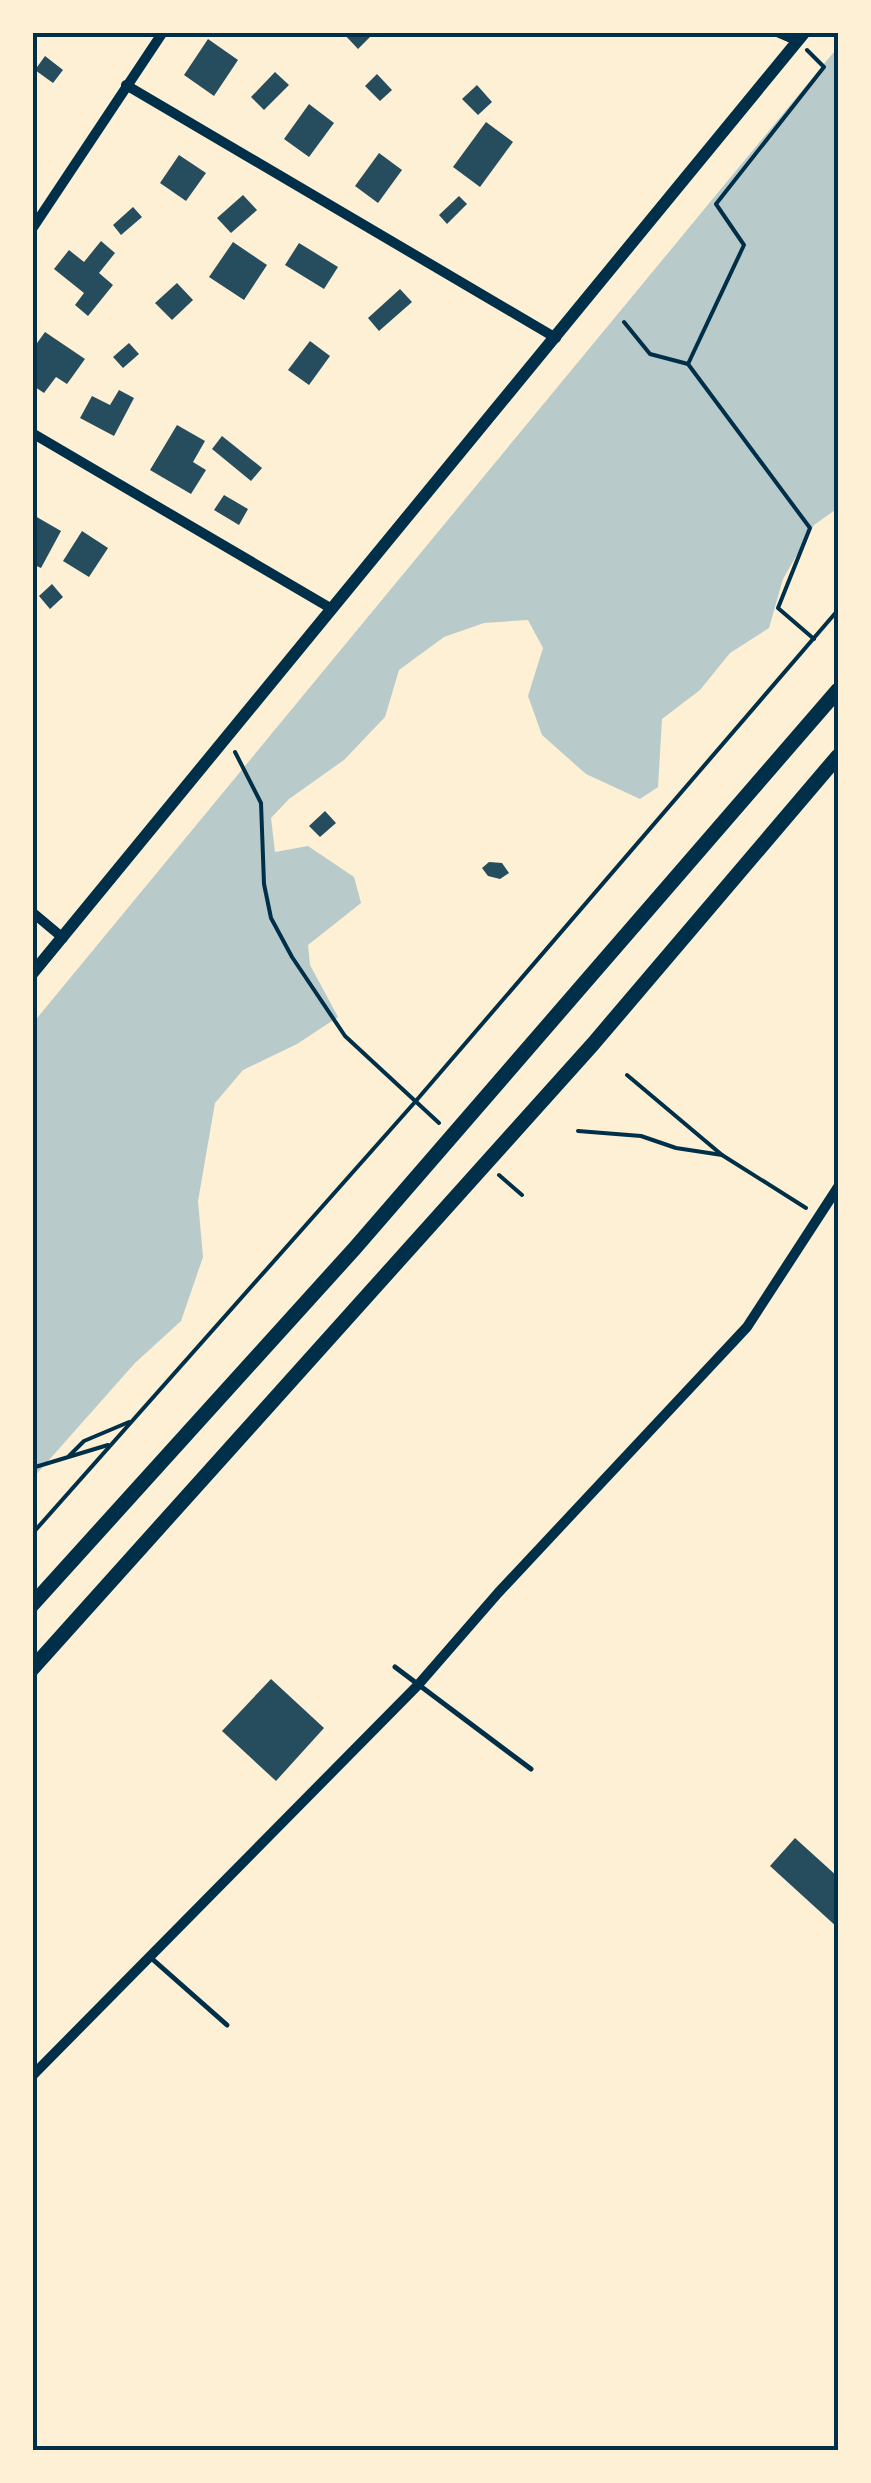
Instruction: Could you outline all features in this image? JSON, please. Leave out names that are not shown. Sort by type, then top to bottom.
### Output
[{"type":"highway","points":[[32,1606],[454,1136],[838,690]]},
{"type":"highway","points":[[32,1668],[593,1044],[838,756]]},
{"type":"street","points":[[32,229],[163,32]]},
{"type":"street","points":[[32,974],[802,37],[776,32]]},
{"type":"street","points":[[126,85],[556,338]]},
{"type":"street","points":[[32,434],[332,609]]},
{"type":"street","points":[[32,912],[63,938]]},
{"type":"street","points":[[32,2076],[418,1685],[498,1593],[747,1327],[838,1187]]},
{"type":"lane","points":[[395,1667],[531,1769]]},
{"type":"lane","points":[[148,1956],[227,2025]]},
{"type":"path","points":[[688,364],[744,245],[716,204],[824,67],[802,37]]},
{"type":"path","points":[[624,322],[650,354],[688,364],[810,528],[778,608],[814,639]]},
{"type":"path","points":[[32,1534],[416,1102],[838,610]]},
{"type":"path","points":[[228,737],[261,803],[264,884],[272,918],[292,957],[345,1036],[454,1136]]},
{"type":"path","points":[[628,1076],[722,1155],[810,1210]]},
{"type":"path","points":[[578,1131],[641,1136],[676,1148],[722,1155]]},
{"type":"path","points":[[485,1163],[522,1195]]},
{"type":"path","points":[[66,1458],[84,1441],[134,1420]]},
{"type":"path","points":[[32,1468],[112,1444]]},
{"type":"shaded area","points":[[838,47],[838,508],[814,525],[783,579],[769,628],[730,653],[700,690],[662,719],[658,787],[640,799],[586,774],[542,735],[528,696],[543,648],[528,620],[484,623],[444,637],[399,670],[385,717],[344,760],[289,799],[271,818],[275,852],[308,846],[354,877],[361,903],[308,945],[310,965],[338,1017],[297,1044],[243,1070],[215,1103],[198,1201],[203,1257],[181,1321],[135,1363],[33,1478],[33,1023]]},
{"type":"building","points":[[342,32],[375,32],[358,49]]},
{"type":"building","points":[[208,39],[238,60],[214,96],[184,75]]},
{"type":"building","points":[[45,56],[63,70],[53,83],[35,70]]},
{"type":"building","points":[[275,72],[289,85],[264,110],[251,97]]},
{"type":"building","points":[[377,74],[392,90],[380,101],[365,86]]},
{"type":"building","points":[[477,85],[492,102],[478,115],[462,99]]},
{"type":"building","points":[[309,104],[334,123],[309,157],[284,139]]},
{"type":"building","points":[[486,122],[513,142],[480,187],[453,167]]},
{"type":"building","points":[[379,153],[402,170],[378,203],[355,186]]},
{"type":"building","points":[[179,155],[206,173],[186,201],[160,183]]},
{"type":"building","points":[[243,195],[257,210],[231,233],[217,218]]},
{"type":"building","points":[[459,196],[467,204],[447,224],[439,215]]},
{"type":"building","points":[[133,207],[142,217],[121,235],[113,225]]},
{"type":"building","points":[[101,241],[115,253],[99,273],[113,285],[88,316],[75,305],[84,293],[54,269],[69,250],[84,262]]},
{"type":"building","points":[[233,242],[267,265],[244,300],[209,277]]},
{"type":"building","points":[[299,243],[338,267],[324,289],[285,265]]},
{"type":"building","points":[[177,283],[193,300],[172,320],[155,303]]},
{"type":"building","points":[[400,289],[412,302],[379,331],[368,318]]},
{"type":"building","points":[[45,332],[85,359],[67,384],[56,377],[44,393],[32,385],[32,350]]},
{"type":"building","points":[[310,341],[330,356],[309,385],[288,370]]},
{"type":"building","points":[[129,343],[139,354],[123,368],[113,357]]},
{"type":"building","points":[[119,390],[134,398],[114,436],[80,418],[92,396],[110,405]]},
{"type":"building","points":[[177,425],[205,441],[193,462],[206,470],[191,494],[150,470]]},
{"type":"building","points":[[222,436],[262,468],[251,481],[212,449]]},
{"type":"building","points":[[224,495],[248,509],[239,525],[214,510]]},
{"type":"building","points":[[35,516],[61,531],[41,568],[32,564]]},
{"type":"building","points":[[82,531],[108,548],[89,577],[63,561]]},
{"type":"building","points":[[52,584],[63,597],[50,609],[39,596]]},
{"type":"building","points":[[325,811],[336,823],[320,837],[309,826]]},
{"type":"building","points":[[489,862],[502,863],[509,873],[500,879],[488,876],[482,868]]},
{"type":"building","points":[[271,1679],[324,1728],[276,1781],[222,1731]]},
{"type":"building","points":[[795,1838],[838,1877],[838,1928],[770,1866]]}]
